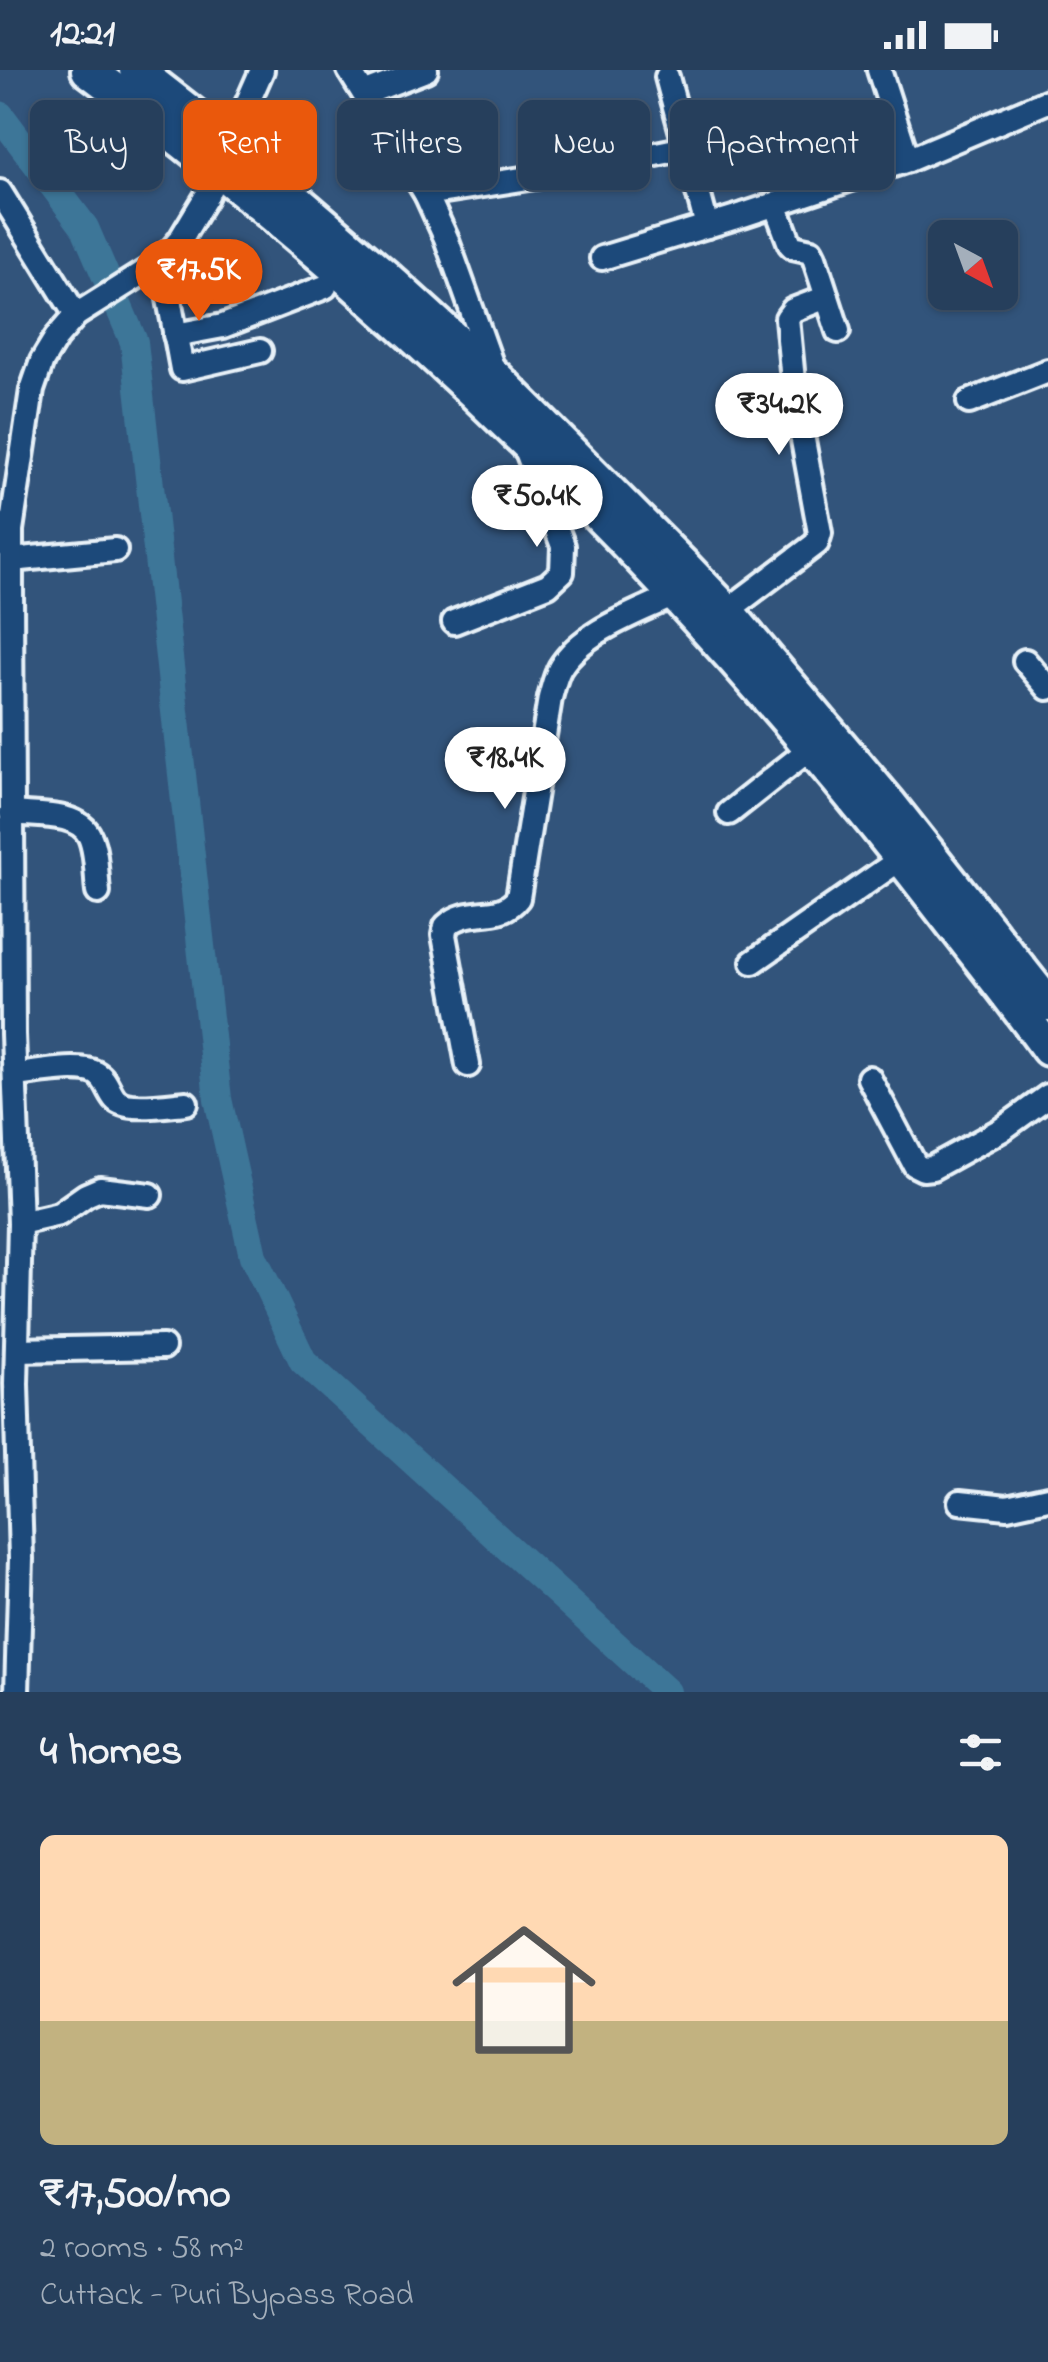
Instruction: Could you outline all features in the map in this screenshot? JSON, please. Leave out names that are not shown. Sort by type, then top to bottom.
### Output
[{"type":"highway","points":[[88,70],[183,131]]},
{"type":"highway","points":[[136,70],[183,116]]},
{"type":"highway","points":[[253,190],[275,215],[522,438],[736,661],[902,858],[1048,1049]]},
{"type":"highway","points":[[268,190],[386,278],[496,377],[726,612],[890,804],[1048,1004]]},
{"type":"street","points":[[249,100],[262,70]]},
{"type":"street","points":[[350,70],[426,194],[496,377]]},
{"type":"street","points":[[366,93],[426,70]]},
{"type":"street","points":[[885,72],[908,160]]},
{"type":"street","points":[[666,77],[672,100]]},
{"type":"street","points":[[602,258],[908,160],[1048,101]]},
{"type":"street","points":[[426,194],[670,151]]},
{"type":"street","points":[[17,1692],[21,1559],[8,1390],[12,1347],[10,1260],[20,1223],[16,1075],[7,1040],[6,905],[11,813],[5,790],[11,560],[6,531],[32,390],[49,350],[82,312],[154,266],[191,223],[208,190]]},
{"type":"street","points":[[697,190],[706,226]]},
{"type":"street","points":[[0,192],[82,312]]},
{"type":"street","points":[[775,204],[790,244],[811,251],[814,256],[823,299],[838,332]]},
{"type":"street","points":[[154,266],[182,369],[260,351]]},
{"type":"street","points":[[174,336],[222,326],[325,286]]},
{"type":"street","points":[[726,612],[818,543],[820,533],[794,390],[787,318],[793,310],[823,299]]},
{"type":"street","points":[[969,402],[1048,371]]},
{"type":"street","points":[[454,622],[548,585],[562,572],[563,546],[522,438]]},
{"type":"street","points":[[11,560],[115,550]]},
{"type":"street","points":[[468,1065],[444,935],[446,926],[462,915],[500,912],[518,898],[550,698],[558,670],[574,649],[591,636],[674,595]]},
{"type":"street","points":[[1025,661],[1048,688]]},
{"type":"street","points":[[729,813],[811,748]]},
{"type":"street","points":[[11,813],[62,818],[84,828],[93,848],[98,892]]},
{"type":"street","points":[[753,962],[902,858]]},
{"type":"street","points":[[16,1075],[80,1070],[96,1073],[115,1099],[128,1106],[186,1103]]},
{"type":"street","points":[[868,1078],[915,1165],[923,1169],[932,1168],[1001,1130],[1048,1096]]},
{"type":"street","points":[[20,1223],[59,1214],[86,1194],[100,1189],[150,1195]]},
{"type":"street","points":[[12,1347],[163,1347]]},
{"type":"street","points":[[960,1502],[1008,1506],[1048,1498]]},
{"type":"waterway","points":[[0,115],[85,228],[134,342],[218,1099],[253,1256],[303,1361],[667,1692]]}]
